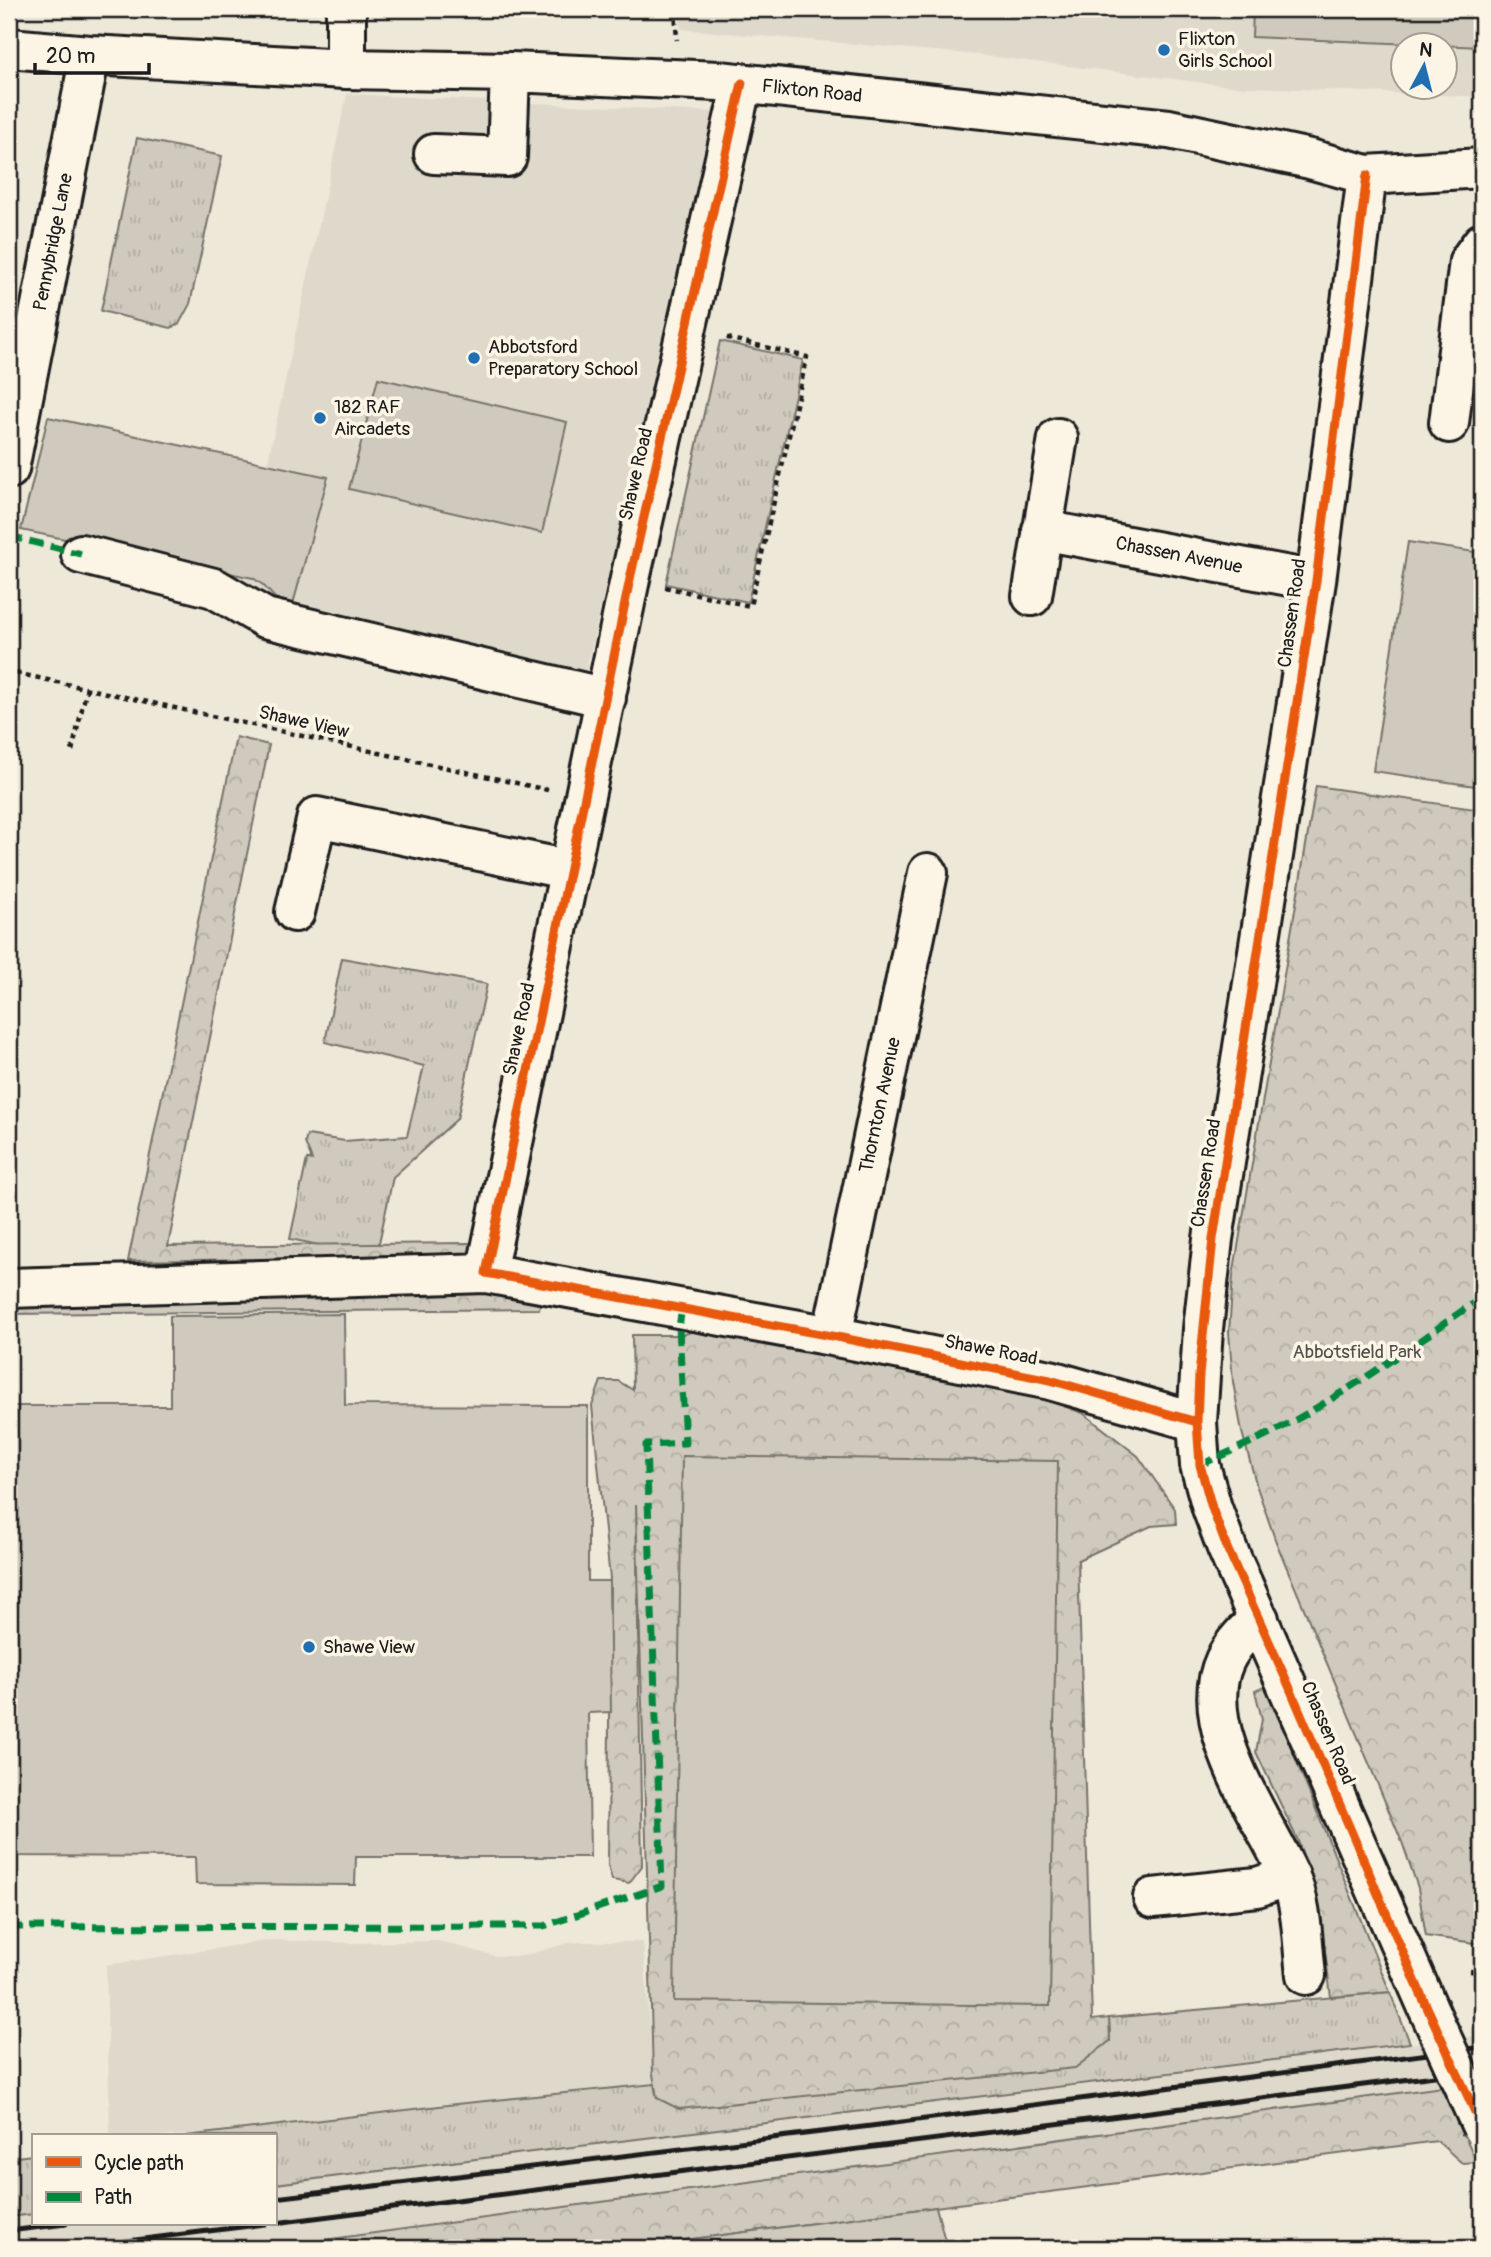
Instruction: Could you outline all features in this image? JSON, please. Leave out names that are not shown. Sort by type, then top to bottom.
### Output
[{"type":"street","points":[[346,9],[346,69]]},
{"type":"street","name":"Flixton Road","points":[[9,48],[346,69],[510,72],[742,83],[1169,129],[1298,156],[1367,175],[1482,168]]},
{"type":"street","name":"Pennybridge Lane","points":[[9,469],[90,55]]},
{"type":"street","points":[[434,154],[506,157],[510,72]]},
{"type":"street","name":"Shawe Road","points":[[742,83],[630,579],[486,1273],[832,1336],[1050,1380],[1197,1422]]},
{"type":"street","name":"Chassen Road","points":[[1367,175],[1316,580],[1213,1239],[1199,1375],[1197,1422],[1200,1465],[1212,1508],[1482,2127]]},
{"type":"street","points":[[1449,423],[1469,261],[1482,243]]},
{"type":"street","points":[[1032,596],[1058,438]]},
{"type":"street","name":"Chassen Avenue","points":[[1042,530],[1316,580]]},
{"type":"street","points":[[81,554],[214,589],[265,618],[606,698]]},
{"type":"street","points":[[295,912],[317,817],[570,870]]},
{"type":"street","name":"Thornton Avenue","points":[[832,1336],[928,873]]},
{"type":"street","points":[[9,1288],[486,1273]]},
{"type":"street","points":[[1259,1619],[1238,1639],[1224,1662],[1218,1718],[1237,1774],[1290,1876],[1297,1903],[1306,1976]]},
{"type":"street","points":[[1153,1898],[1257,1887],[1290,1876]]},
{"type":"path","points":[[630,579],[750,606],[807,357],[688,329]]},
{"type":"path","points":[[72,751],[86,688]]},
{"type":"path","points":[[1469,1970],[1482,1972]]},
{"type":"shaded area","name":"Flixton Girls School","points":[[679,9],[1482,9],[1482,97],[1460,96],[1460,32],[1390,32],[1390,93],[1230,86],[980,55],[681,29]]},
{"type":"shaded area","name":"Abbotsford Preparatory School","points":[[347,94],[713,112],[583,685],[237,605]]},
{"type":"shaded area","points":[[273,1940],[352,1943],[438,1941],[495,1956],[523,1956],[571,1942],[643,1942],[654,2084],[203,2134],[110,2134],[106,1965]]},
{"type":"shaded area","points":[[1482,2035],[1482,2080],[1442,2087],[265,2248],[9,2248],[9,2217],[32,2214],[32,2226],[276,2226],[276,2184]]},
{"type":"green space","points":[[1253,9],[1482,9],[1482,47],[1460,46],[1460,32],[1390,32],[1390,43],[1252,37]]},
{"type":"green space","points":[[137,138],[222,156],[190,304],[179,324],[171,328],[101,311]]},
{"type":"green space","points":[[720,341],[803,360],[748,602],[666,584]]},
{"type":"green space","points":[[378,378],[567,422],[542,533],[349,489]]},
{"type":"green space","points":[[48,417],[328,477],[293,604],[275,598],[253,578],[21,530]]},
{"type":"green space","points":[[1408,542],[1482,553],[1482,787],[1373,771]]},
{"type":"green space","points":[[236,737],[269,745],[168,1246],[470,1243],[479,1256],[128,1261]]},
{"type":"green space","name":"Abbotsfield Park","points":[[1316,786],[1482,810],[1482,1944],[1426,1936],[1418,1888],[1402,1842],[1276,1542],[1242,1432],[1233,1382],[1229,1332],[1233,1276]]},
{"type":"green space","points":[[342,958],[487,984],[457,1119],[393,1177],[376,1257],[290,1239],[307,1159],[312,1160],[305,1143],[307,1135],[345,1141],[407,1136],[424,1066],[325,1042]]},
{"type":"green space","points":[[486,1284],[541,1301],[539,1309],[9,1314],[9,1298]]},
{"type":"green space","name":"Shawe View","points":[[344,1314],[345,1405],[588,1406],[588,1581],[609,1581],[611,1712],[588,1713],[590,1857],[356,1857],[355,1885],[196,1884],[195,1857],[9,1856],[9,1406],[170,1406],[170,1316]]},
{"type":"green space","points":[[702,1329],[991,1380],[1083,1413],[1138,1456],[1175,1509],[1176,1524],[1151,1526],[1078,1560],[1092,2020],[1109,2018],[1110,2041],[1075,2068],[679,2109],[657,2098],[653,2074],[636,1504],[642,1866],[629,1883],[612,1880],[608,1865],[610,1579],[592,1406],[601,1381],[618,1381],[633,1390],[632,1335],[681,1335]]},
{"type":"green space","points":[[682,1456],[1058,1461],[1050,2006],[674,2001]]},
{"type":"green space","points":[[1266,1686],[1390,1992],[1331,1997],[1318,1898],[1298,1841],[1256,1752],[1262,1719],[1255,1691]]},
{"type":"green space","points":[[1390,1992],[1410,2043],[276,2184],[276,2134],[203,2134],[654,2084],[657,2098],[1110,2041],[1109,2018]]},
{"type":"green space","points":[[1442,2087],[1477,2162],[1462,2163],[1437,2141],[624,2248],[265,2248]]},
{"type":"green space","points":[[32,2155],[32,2214],[9,2217],[9,2158]]},
{"type":"green space","points":[[936,2207],[947,2248],[624,2248]]},
{"type":"railway","points":[[276,2198],[871,2126],[1482,2047]]},
{"type":"railway","points":[[276,2223],[1482,2070]]},
{"type":"railway","points":[[9,2231],[50,2226]]},
{"type":"railway","points":[[71,2248],[249,2226]]},
{"type":"marked path","points":[[9,536],[81,554]]},
{"type":"marked path","points":[[1200,1465],[1307,1414],[1383,1366],[1482,1297]]},
{"type":"marked path","points":[[9,1927],[544,1926],[662,1886],[646,1445],[685,1443],[679,1327],[682,1308]]},
{"type":"cycle path","points":[[742,83],[630,579],[486,1273],[832,1336],[1050,1380],[1197,1422]]},
{"type":"cycle path","points":[[1367,175],[1316,581],[1213,1239],[1199,1375],[1197,1422],[1200,1465],[1227,1548],[1420,1992],[1482,2127]]},
{"type":"place","name":"Flixton Girls School","points":[[1164,50]]},
{"type":"place","name":"Abbotsford Preparatory School","points":[[474,358]]},
{"type":"place","name":"182 RAF Aircadets","points":[[320,418]]},
{"type":"place","name":"Shawe View","points":[[309,1647]]}]
